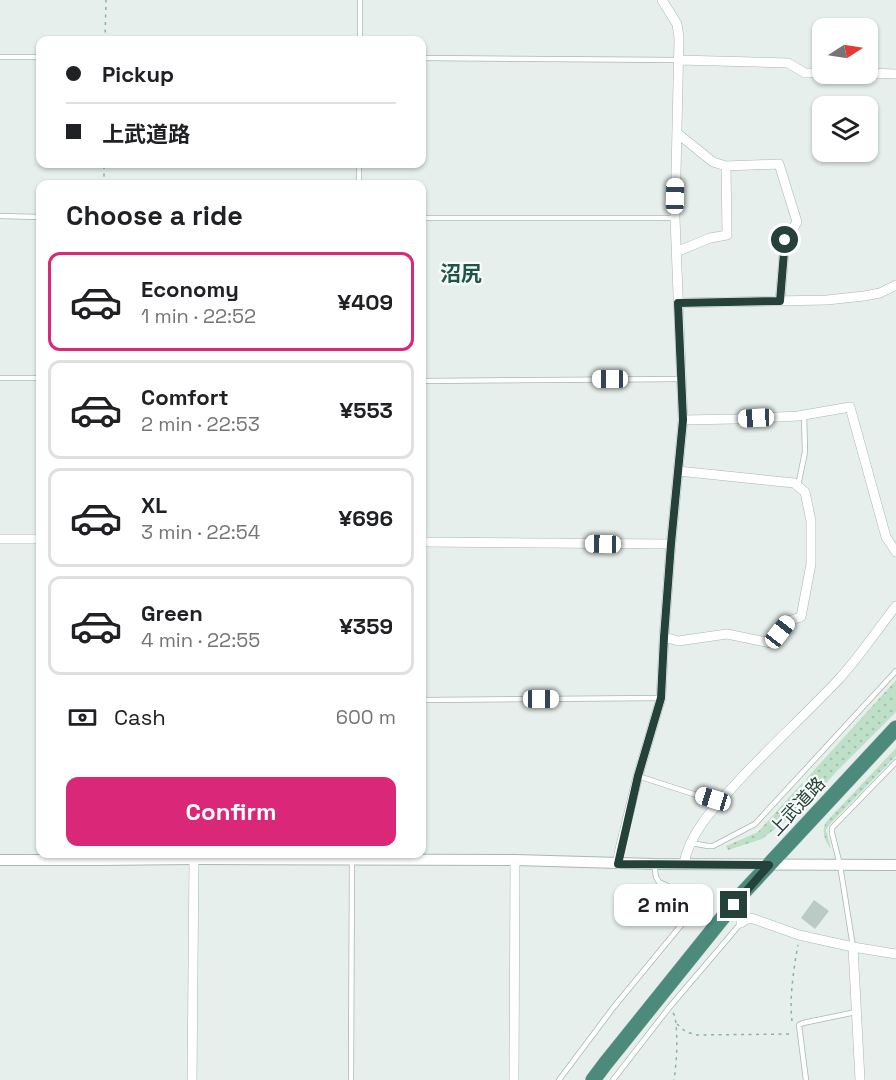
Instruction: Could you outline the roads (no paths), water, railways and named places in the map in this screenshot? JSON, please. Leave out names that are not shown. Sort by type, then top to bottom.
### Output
[{"type":"highway","name":"上武道路","points":[[593,1080],[740,896],[896,728]]},
{"type":"street","points":[[618,864],[638,776],[661,698],[671,544],[683,420],[675,218],[679,30],[662,0]]},
{"type":"street","points":[[679,60],[788,63],[805,73],[812,73]]},
{"type":"street","points":[[878,73],[896,74]]},
{"type":"street","points":[[677,133],[712,162],[726,166],[779,164],[797,222],[785,240],[780,301]]},
{"type":"street","points":[[676,252],[710,238],[727,235],[726,166]]},
{"type":"street","points":[[678,303],[827,300],[880,293],[896,285]]},
{"type":"street","points":[[683,420],[804,415],[850,407],[886,537],[896,552]]},
{"type":"street","points":[[664,637],[678,641],[727,634],[771,643],[789,621],[801,617],[811,564],[811,521],[805,492],[794,483],[678,471]]},
{"type":"street","points":[[0,539],[36,539]]},
{"type":"street","points":[[426,542],[671,544]]},
{"type":"street","points":[[684,864],[691,843],[719,802],[841,676],[896,606]]},
{"type":"street","points":[[0,860],[66,858]]},
{"type":"street","points":[[146,858],[273,858]]},
{"type":"street","points":[[406,858],[618,864],[896,865]]},
{"type":"street","points":[[192,1080],[194,859]]},
{"type":"street","points":[[514,1080],[515,860]]},
{"type":"street","points":[[741,923],[751,918],[800,935],[896,954]]},
{"type":"street","points":[[853,947],[860,1080]]},
{"type":"lane","points":[[360,0],[360,36]]},
{"type":"lane","points":[[0,57],[36,57]]},
{"type":"lane","points":[[426,58],[679,60]]},
{"type":"lane","points":[[0,216],[36,217]]},
{"type":"lane","points":[[426,218],[675,218]]},
{"type":"lane","points":[[0,378],[36,378]]},
{"type":"lane","points":[[426,381],[681,378]]},
{"type":"lane","points":[[798,486],[805,452],[804,415]]},
{"type":"lane","points":[[691,843],[713,846],[755,824],[896,671]]},
{"type":"lane","points":[[426,700],[661,698]]},
{"type":"lane","points":[[853,947],[832,828],[896,762]]},
{"type":"lane","points":[[638,776],[719,802]]},
{"type":"lane","points":[[351,1080],[352,858]]},
{"type":"lane","points":[[559,1080],[613,1008],[696,907],[695,899],[659,882],[654,864]]},
{"type":"lane","points":[[613,1080],[668,1009],[741,923]]},
{"type":"lane","points":[[806,1080],[800,1025],[856,1012]]},
{"type":"district","name":"沼尻","points":[[461,273]]}]
